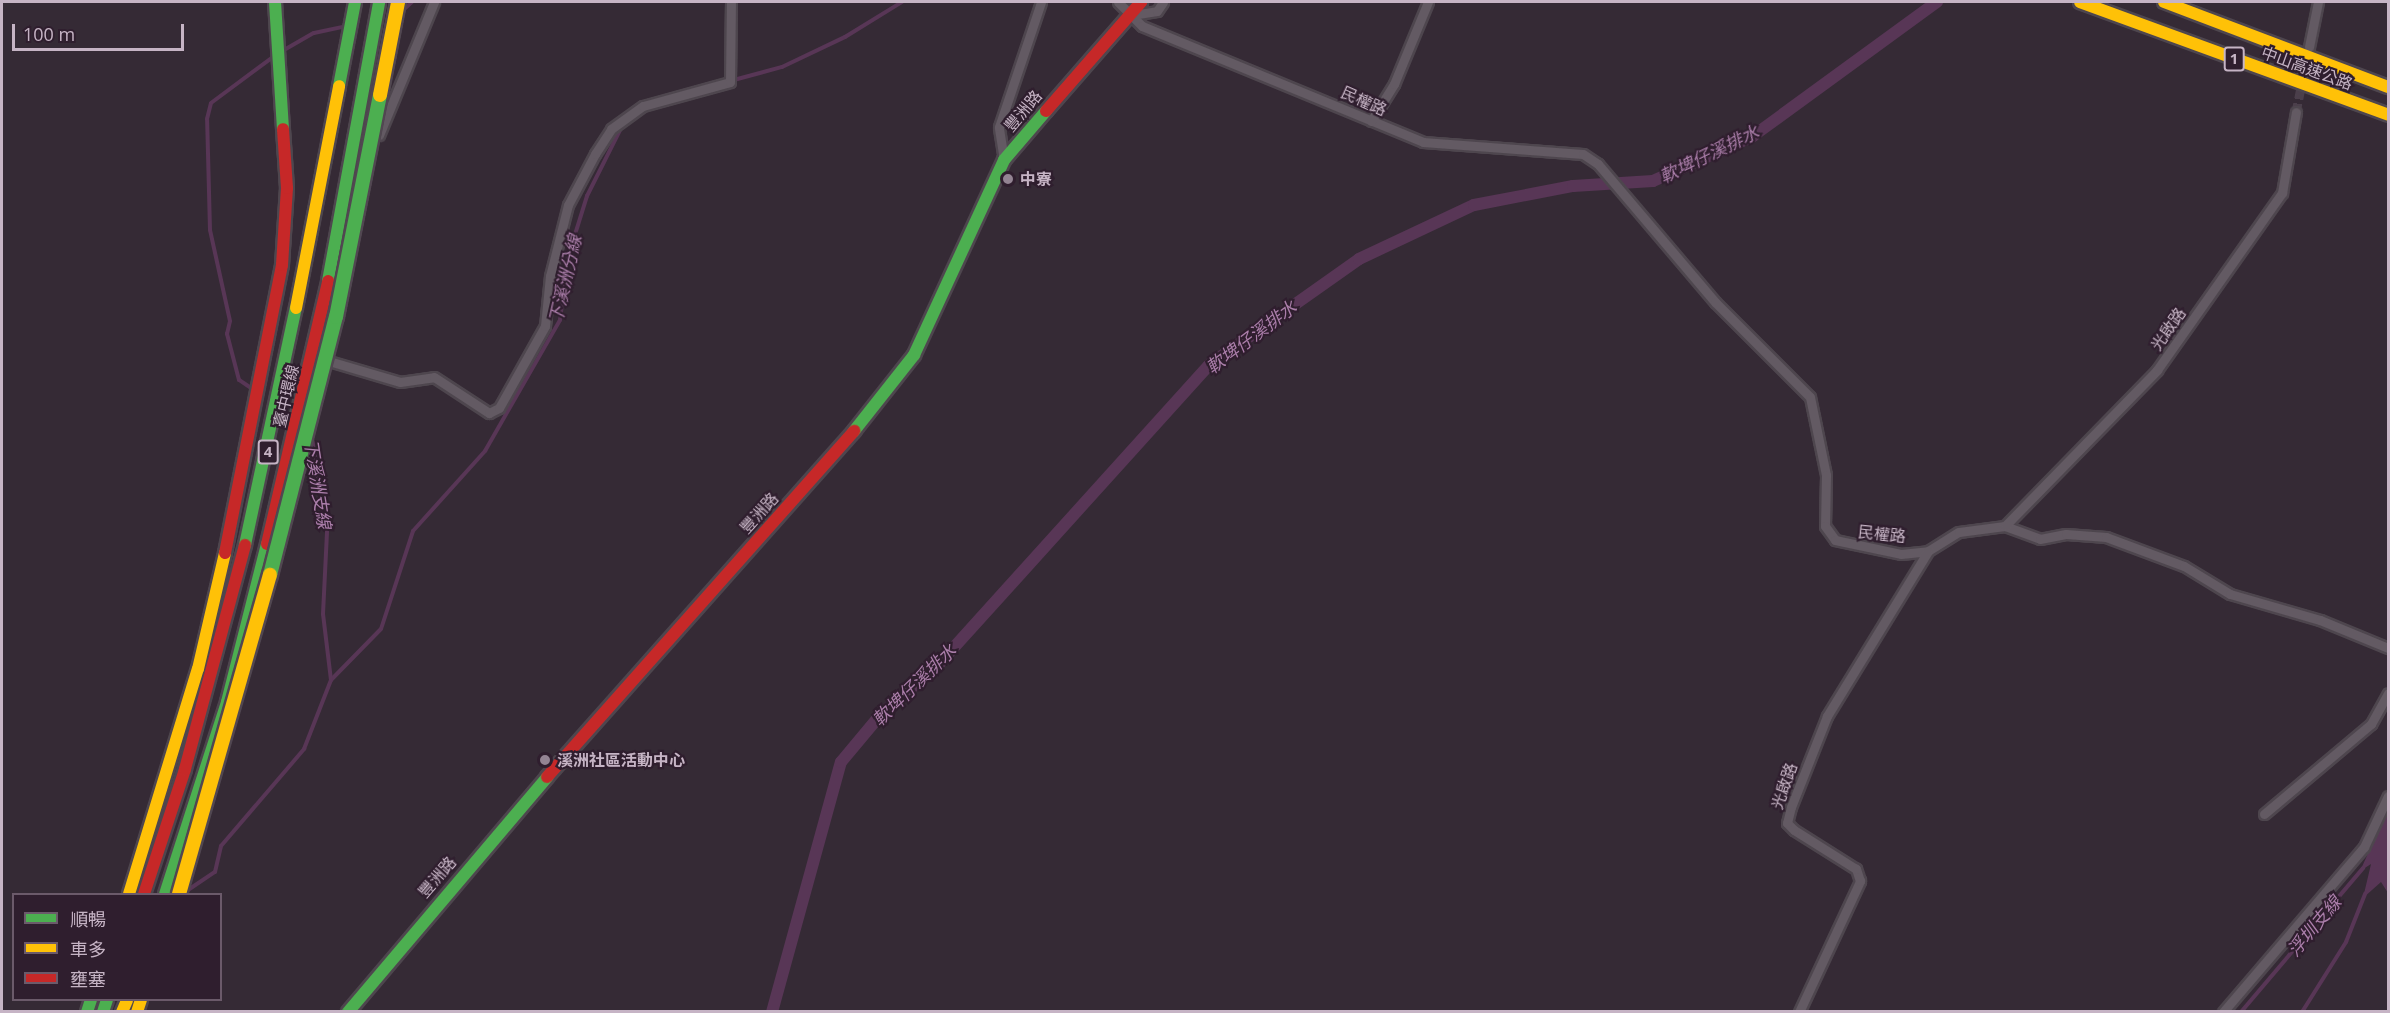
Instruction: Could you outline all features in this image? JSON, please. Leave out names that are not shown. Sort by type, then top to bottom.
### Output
[{"type":"main road","points":[[129,893],[198,669],[243,477],[282,265],[286,145],[275,2]]},
{"type":"main road","name":"臺中環線","points":[[144,893],[185,769],[263,475],[356,2]]},
{"type":"main road","name":"臺中環線","points":[[165,893],[227,702],[284,478],[333,264],[379,2]]},
{"type":"main road","points":[[181,890],[238,699],[336,317],[398,2]]},
{"type":"main road","name":"豐洲路","points":[[348,1011],[453,882],[874,409],[914,355],[1004,160],[1141,2]]},
{"type":"main road","name":"中山高速公路","points":[[2080,2],[2388,115]]},
{"type":"main road","name":"中山高速公路","points":[[2164,2],[2388,87]]},
{"type":"street","points":[[181,890],[322,359],[372,155],[434,2]]},
{"type":"street","points":[[322,359],[400,382],[434,377],[489,413],[499,408],[545,326],[550,276],[568,206],[595,154],[617,124],[643,106],[730,82],[731,2]]},
{"type":"street","points":[[1004,160],[999,127],[1041,2]]},
{"type":"street","name":"民權路","points":[[1118,2],[1143,26],[1423,142],[1583,154],[1598,164],[1624,200],[1657,238],[1670,243],[1749,339],[1782,365],[1810,397],[1826,475],[1825,526],[1835,540],[1855,548],[1928,551],[1959,532],[2005,526],[2040,539],[2066,534],[2106,537],[2184,566],[2230,594],[2320,620],[2388,648]]},
{"type":"street","points":[[1132,15],[1157,11],[1163,2]]},
{"type":"street","points":[[1371,121],[1394,84],[1428,2]]},
{"type":"street","points":[[2309,47],[2318,2]]},
{"type":"street","name":"光啟路","points":[[2005,526],[2040,495],[2164,360],[2282,193],[2296,112]]},
{"type":"street","name":"光啟路","points":[[1799,1011],[1860,881],[1856,868],[1794,830],[1787,823],[1791,807],[1827,716],[1928,551]]},
{"type":"street","points":[[2264,814],[2371,724],[2388,693]]},
{"type":"street","points":[[2223,1011],[2364,846],[2388,796]]},
{"type":"shaded area","points":[[2388,810],[2388,893],[2381,882],[2363,898],[2371,864],[2360,871]]},
{"type":"waterway","name":"下溪洲支線","points":[[402,11],[412,2]]},
{"type":"waterway","name":"下溪洲分線","points":[[730,81],[782,67],[845,37],[902,2]]},
{"type":"waterway","name":"軟埤仔溪排水","points":[[772,1012],[841,762],[882,713],[938,665],[1209,365],[1359,259],[1474,205],[1573,186],[1653,181],[1753,136],[1937,2]]},
{"type":"waterway","name":"下溪洲支線","points":[[284,50],[314,33],[346,26]]},
{"type":"waterway","name":"下溪洲支線","points":[[254,390],[239,380],[227,334],[230,321],[210,230],[207,119],[211,103],[273,57]]},
{"type":"waterway","name":"下溪洲分線","points":[[331,680],[381,629],[413,531],[485,451],[560,320],[568,257],[587,196],[624,122]]},
{"type":"waterway","name":"下溪洲支線","points":[[185,892],[215,872],[221,846],[304,749],[331,680],[323,614],[327,532],[311,432]]},
{"type":"waterway","name":"浮圳支線","points":[[2241,1012],[2363,868]]},
{"type":"waterway","points":[[2302,1012],[2346,942],[2365,894]]},
{"type":"tunnel","points":[[2296,112],[2308,53]]},
{"type":"traffic: fast","points":[[275,2],[283,129]]},
{"type":"traffic: fast","points":[[339,86],[355,2]]},
{"type":"traffic: fast","points":[[328,281],[379,2]]},
{"type":"traffic: fast","points":[[270,575],[336,317],[380,95]]},
{"type":"traffic: fast","points":[[854,431],[914,355],[1004,160],[1046,111]]},
{"type":"traffic: fast","points":[[245,545],[296,308]]},
{"type":"traffic: fast","points":[[165,893],[227,702],[267,544]]},
{"type":"traffic: fast","points":[[348,1012],[547,777]]},
{"type":"traffic: fast","points":[[87,1012],[91,1001]]},
{"type":"traffic: fast","points":[[103,1012],[107,1001]]},
{"type":"traffic: slow","points":[[380,95],[398,2]]},
{"type":"traffic: slow","points":[[2080,2],[2388,115]]},
{"type":"traffic: slow","points":[[2164,2],[2388,87]]},
{"type":"traffic: slow","points":[[296,308],[339,86]]},
{"type":"traffic: slow","points":[[129,893],[198,669],[225,553]]},
{"type":"traffic: slow","points":[[179,893],[270,575]]},
{"type":"traffic: slow","points":[[122,1012],[127,1001]]},
{"type":"traffic: slow","points":[[137,1012],[141,1001]]},
{"type":"traffic: jam","points":[[1046,111],[1141,2]]},
{"type":"traffic: jam","points":[[225,553],[282,265],[287,188],[283,129]]},
{"type":"traffic: jam","points":[[267,544],[328,281]]},
{"type":"traffic: jam","points":[[547,777],[854,431]]},
{"type":"traffic: jam","points":[[144,893],[185,769],[245,545]]},
{"type":"place","name":"中寮","points":[[1008,179]]},
{"type":"place","name":"溪洲社區活動中心","points":[[545,760]]}]
